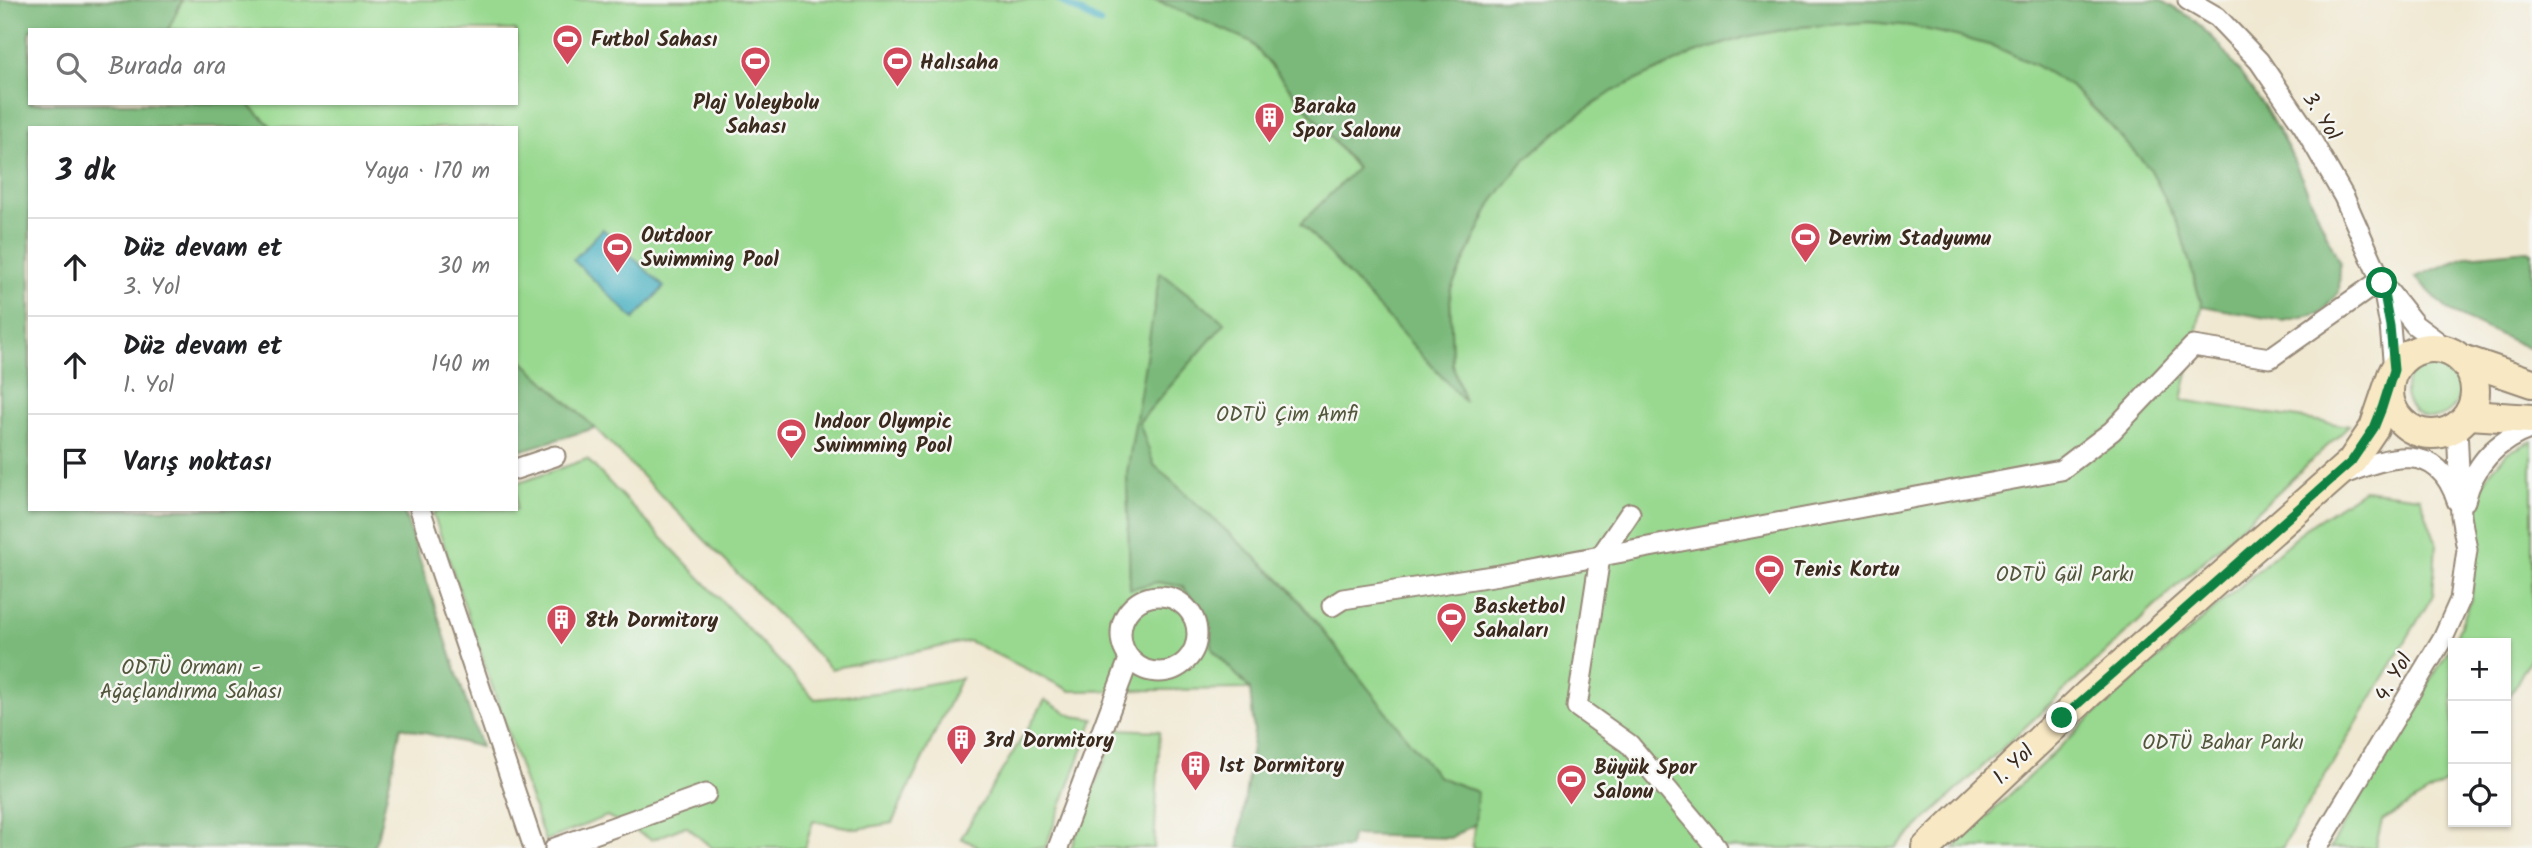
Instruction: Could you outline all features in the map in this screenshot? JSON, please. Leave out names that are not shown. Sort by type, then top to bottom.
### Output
[{"type":"street","name":"3. Yol","points":[[2188,0],[2217,18],[2259,61],[2304,127],[2344,197],[2382,281],[2415,325],[2456,355]]},
{"type":"street","name":"3. Yol","points":[[2382,281],[2390,326],[2392,377]]},
{"type":"street","points":[[1332,606],[1343,599],[1600,557],[2062,470],[2112,431],[2193,346],[2270,358],[2382,281]]},
{"type":"street","points":[[2532,383],[2432,347],[2415,350],[2403,358],[2392,377],[2389,398],[2394,412],[2403,423],[2415,431],[2429,434],[2444,433],[2463,421],[2532,419]]},
{"type":"street","points":[[2456,355],[2470,368],[2476,392],[2463,421]]},
{"type":"street","name":"1. Yol","points":[[1926,848],[2088,694],[2351,462],[2374,428],[2392,377]]},
{"type":"street","name":"4. Yol","points":[[2461,516],[2463,421]]},
{"type":"street","name":"4. Yol","points":[[2461,516],[2474,475],[2484,460],[2514,434],[2532,428]]},
{"type":"street","points":[[518,468],[555,456]]},
{"type":"street","name":"4. Yol","points":[[2316,848],[2454,616],[2463,589],[2467,550],[2455,496],[2443,475],[2423,460],[2410,457],[2381,459],[2330,479]]},
{"type":"street","points":[[420,511],[534,848]]},
{"type":"street","points":[[1630,513],[1600,557],[1577,707],[1629,744],[1717,848]]},
{"type":"street","points":[[1058,848],[1129,659]]},
{"type":"street","points":[[555,848],[706,794]]},
{"type":"green space","name":"ODTÜ Ormanı - Ağaçlandırma Sahası","points":[[0,0],[182,0],[169,28],[28,28],[28,105],[249,105],[271,126],[28,126],[28,511],[404,511],[481,747],[401,727],[373,848],[0,848]]},
{"type":"green space","points":[[182,0],[1156,0],[1250,41],[1357,169],[1302,223],[1464,399],[1452,364],[1450,291],[1491,204],[1524,160],[1568,122],[1613,91],[1692,54],[1745,37],[1799,27],[1869,22],[1911,26],[1996,47],[2035,65],[2070,86],[2133,147],[2151,170],[2180,229],[2202,306],[2182,400],[2349,426],[1895,848],[1472,848],[1477,792],[1437,776],[1289,588],[1154,465],[1138,423],[1225,323],[1161,273],[1127,473],[1130,588],[1157,582],[1182,586],[1207,617],[1213,650],[1250,689],[1071,691],[969,641],[831,669],[595,428],[518,357],[518,126],[271,126],[249,105],[518,105],[518,28],[169,28]]},
{"type":"green space","points":[[1156,0],[2160,0],[2193,19],[2219,44],[2264,106],[2289,150],[2340,264],[2339,292],[2321,313],[2283,321],[2202,306],[2180,229],[2151,170],[2070,86],[2035,65],[1996,47],[1911,26],[1869,22],[1799,27],[1745,37],[1692,54],[1613,91],[1568,122],[1524,160],[1491,204],[1450,291],[1452,364],[1465,402],[1301,223],[1357,168],[1250,41]]},
{"type":"green space","points":[[2527,250],[2532,252],[2532,350],[2449,311],[2415,277],[2468,256]]},
{"type":"green space","points":[[1160,272],[1225,323],[1139,422],[1154,465],[1289,588],[1437,776],[1477,792],[1475,824],[1450,838],[1351,835],[1349,848],[1238,848],[1254,732],[1250,689],[1213,650],[1207,617],[1182,586],[1157,582],[1130,589],[1127,473]]},
{"type":"green space","points":[[518,357],[595,428],[518,451]]},
{"type":"green space","points":[[2432,364],[2451,372],[2459,391],[2451,410],[2432,418],[2413,410],[2405,391],[2413,372]]},
{"type":"green space","points":[[2532,441],[2532,655],[2511,694],[2511,638],[2455,638],[2470,603],[2478,545],[2474,513],[2478,492],[2507,453]]},
{"type":"green space","points":[[587,459],[815,699],[885,692],[961,678],[892,823],[857,829],[813,821],[805,848],[712,848],[686,826],[652,840],[607,816],[545,841],[433,513],[518,511],[518,483]]},
{"type":"green space","name":"ODTÜ Bahar Parkı","points":[[2364,490],[2420,497],[2436,542],[2433,595],[2282,848],[1954,848],[2086,722],[2306,528]]},
{"type":"green space","points":[[2448,651],[2448,781],[2382,821],[2375,848],[2330,848]]},
{"type":"green space","points":[[1045,700],[1073,716],[1094,719],[1045,848],[981,848],[961,838]]},
{"type":"green space","points":[[1117,729],[1160,731],[1154,848],[1071,848]]},
{"type":"water","name":"Outdoor Swimming Pool","points":[[603,229],[664,287],[634,319],[573,260]]},
{"type":"waterway","points":[[1059,0],[1100,23]]},
{"type":"place","name":"Futbol Sahası","points":[[568,66]]},
{"type":"place","name":"Plaj Voleybolu Sahası","points":[[756,89]]},
{"type":"place","name":"Halısaha","points":[[897,89]]},
{"type":"place","name":"Baraka Spor Salonu","points":[[1270,145]]},
{"type":"place","name":"Devrim Stadyumu","points":[[1805,265]]},
{"type":"place","name":"Outdoor Swimming Pool","points":[[618,274]]},
{"type":"place","name":"Indoor Olympic Swimming Pool","points":[[791,460]]},
{"type":"place","name":"Tenis Kortu","points":[[1770,596]]},
{"type":"place","name":"Basketbol Sahaları","points":[[1451,645]]},
{"type":"place","name":"8th Dormitory","points":[[562,647]]},
{"type":"place","name":"3rd Dormitory","points":[[961,767]]},
{"type":"place","name":"1st Dormitory","points":[[1196,792]]},
{"type":"place","name":"Büyük Spor Salonu","points":[[1571,806]]},
{"type":"route","points":[[2062,718],[2351,462],[2374,428],[2394,370],[2382,283]]},
{"type":"park label","name":"ODTÜ Çim Amfi","points":[[1287,414]]},
{"type":"park label","name":"ODTÜ Gül Parkı","points":[[2065,574]]}]
